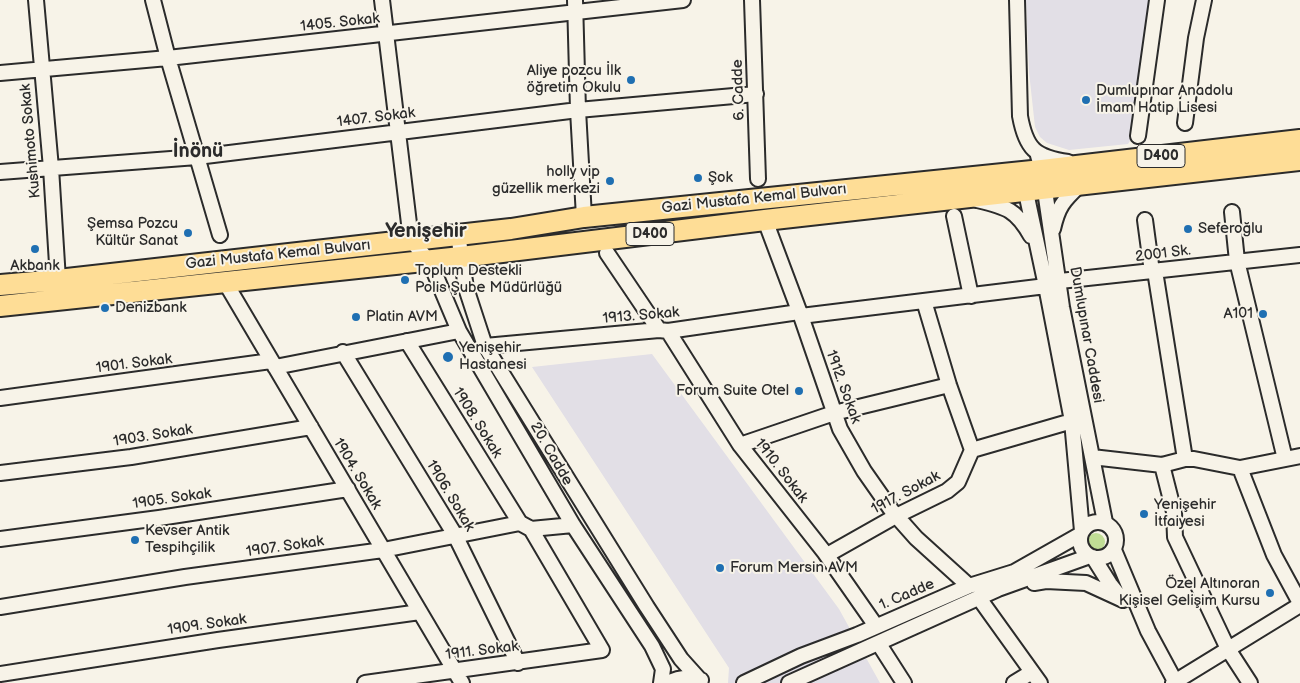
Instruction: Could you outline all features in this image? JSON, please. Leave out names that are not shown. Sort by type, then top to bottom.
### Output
[{"type":"highway","name":"Gazi Mustafa Kemal Bulvarı","points":[[0,284],[58,280],[511,229],[584,217],[1034,175],[1086,165],[1300,140]]},
{"type":"highway","name":"Gazi Mustafa Kemal Bulvarı","points":[[0,306],[427,259],[461,257],[964,198],[1034,175],[1079,186],[1300,160]]},
{"type":"street","name":"Kushimoto Sokak","points":[[36,0],[58,280]]},
{"type":"street","points":[[153,0],[168,58],[220,234]]},
{"type":"street","points":[[382,0],[411,240]]},
{"type":"street","name":"1405. Sokak","points":[[0,73],[168,58],[387,34],[575,6],[682,0]]},
{"type":"street","name":"6. Cadde","points":[[752,0],[758,179]]},
{"type":"street","name":"Dumlupınar Caddesi","points":[[1017,0],[1020,116],[1023,133],[1031,147],[1037,247],[1072,421],[1082,532]]},
{"type":"street","points":[[1138,136],[1157,0]]},
{"type":"street","points":[[1185,123],[1196,38],[1204,0]]},
{"type":"street","points":[[575,6],[584,217]]},
{"type":"street","name":"1407. Sokak","points":[[0,172],[197,157],[578,110],[756,94]]},
{"type":"street","name":"Dumlupınar Caddesi","points":[[1034,175],[1052,234],[1060,281],[1062,307],[1106,522]]},
{"type":"street","points":[[1052,234],[1057,212],[1066,199],[1079,186]]},
{"type":"street","points":[[964,198],[1005,207],[1023,222],[1037,247]]},
{"type":"street","points":[[1232,212],[1237,261],[1285,459]]},
{"type":"street","points":[[954,216],[971,296]]},
{"type":"street","name":"1912. Sokak","points":[[765,220],[840,429],[864,471],[896,516],[916,538],[969,586]]},
{"type":"street","points":[[1145,220],[1185,459]]},
{"type":"street","name":"20. Cadde","points":[[458,234],[466,288],[485,346],[647,608],[681,659],[702,681]]},
{"type":"street","name":"20. Cadde","points":[[411,240],[427,259],[459,331],[573,524],[652,646],[663,669],[661,683]]},
{"type":"street","name":"1910. Sokak","points":[[607,253],[664,331],[740,445],[827,555],[876,626]]},
{"type":"street","name":"2001 Sk.","points":[[1060,281],[1300,255]]},
{"type":"street","name":"1904. Sokak","points":[[225,282],[462,683]]},
{"type":"street","name":"1913. Sokak","points":[[485,346],[664,331],[1046,286]]},
{"type":"street","points":[[924,301],[972,450],[1072,421]]},
{"type":"street","name":"1901. Sokak","points":[[0,398],[273,364],[459,331]]},
{"type":"street","name":"1908. Sokak","points":[[407,341],[602,650]]},
{"type":"street","name":"1906. Sokak","points":[[343,352],[456,535],[518,662]]},
{"type":"street","points":[[740,445],[834,413],[950,385]]},
{"type":"street","name":"1903. Sokak","points":[[0,473],[131,457],[311,427]]},
{"type":"street","name":"1917. Sokak","points":[[827,555],[896,516],[947,491],[958,482],[972,450]]},
{"type":"street","points":[[1092,457],[1162,465],[1185,459],[1240,468],[1300,456]]},
{"type":"street","points":[[1162,465],[1174,512],[1175,537],[1228,649],[1250,683]]},
{"type":"street","points":[[1114,550],[1148,632],[1174,683],[1300,604],[1274,555],[1240,468]]},
{"type":"street","name":"1905. Sokak","points":[[0,539],[348,490]]},
{"type":"street","points":[[789,683],[998,589],[1091,556],[1101,558],[1106,556],[1114,550],[1117,543],[1115,531],[1106,522],[1095,521],[1090,523],[1082,532],[1080,542],[1082,548],[1091,556],[1110,584],[1148,632]]},
{"type":"street","name":"1907. Sokak","points":[[0,607],[184,577],[383,550],[456,535],[525,526],[573,524]]},
{"type":"street","name":"1. Cadde","points":[[744,683],[801,656],[969,586],[1014,572],[1082,532]]},
{"type":"street","points":[[998,589],[1046,581],[1086,583],[1123,600]]},
{"type":"street","points":[[978,598],[1036,678],[1014,683]]},
{"type":"street","name":"1909. Sokak","points":[[0,674],[218,640],[420,612]]},
{"type":"street","points":[[879,644],[904,683]]},
{"type":"street","name":"1911. Sokak","points":[[365,683],[602,650]]},
{"type":"street","points":[[668,683],[677,678],[688,677],[702,681]]},
{"type":"shaded area","name":"Dumlupınar Anadolu İmam Hatip Lisesi","points":[[1026,0],[1151,0],[1135,133],[1128,144],[1069,150],[1047,143],[1040,137],[1035,127],[1029,72]]},
{"type":"shaded area","name":"Forum Mersin AVM","points":[[652,354],[839,609],[880,683],[728,683],[729,668],[532,367]]},
{"type":"green space","points":[[1096,533],[1102,536],[1105,542],[1102,548],[1096,551],[1090,548],[1087,542],[1090,536]]},
{"type":"place","name":"Aliye pozcu İlk öğretim Okulu","points":[[631,80]]},
{"type":"place","name":"Dumlupınar Anadolu İmam Hatip Lisesi","points":[[1086,100]]},
{"type":"place","name":"Şok","points":[[698,178]]},
{"type":"place","name":"holly vip güzellik merkezi","points":[[610,181]]},
{"type":"place","name":"Seferoğlu","points":[[1188,229]]},
{"type":"place","name":"Şemsa Pozcu Kültür Sanat","points":[[188,233]]},
{"type":"place","name":"Akbank","points":[[35,249]]},
{"type":"place","name":"Toplum Destekli Polis Şube Müdürlüğü","points":[[405,280]]},
{"type":"place","name":"Denizbank","points":[[105,308]]},
{"type":"place","name":"A101","points":[[1263,314]]},
{"type":"place","name":"Platin AVM","points":[[356,317]]},
{"type":"place","name":"Yenişehir Hastanesi","points":[[448,357]]},
{"type":"place","name":"Forum Suite Otel","points":[[799,391]]},
{"type":"place","name":"Yenişehir İtfaiyesi","points":[[1144,514]]},
{"type":"place","name":"Kevser Antik Tespihçilik","points":[[135,540]]},
{"type":"place","name":"Forum Mersin AVM","points":[[720,568]]},
{"type":"place","name":"Özel Altınoran Kişisel Gelişim Kursu","points":[[1270,593]]},
{"type":"district","name":"İnönü","points":[[198,152]]},
{"type":"district","name":"Yenişehir","points":[[426,232]]}]
